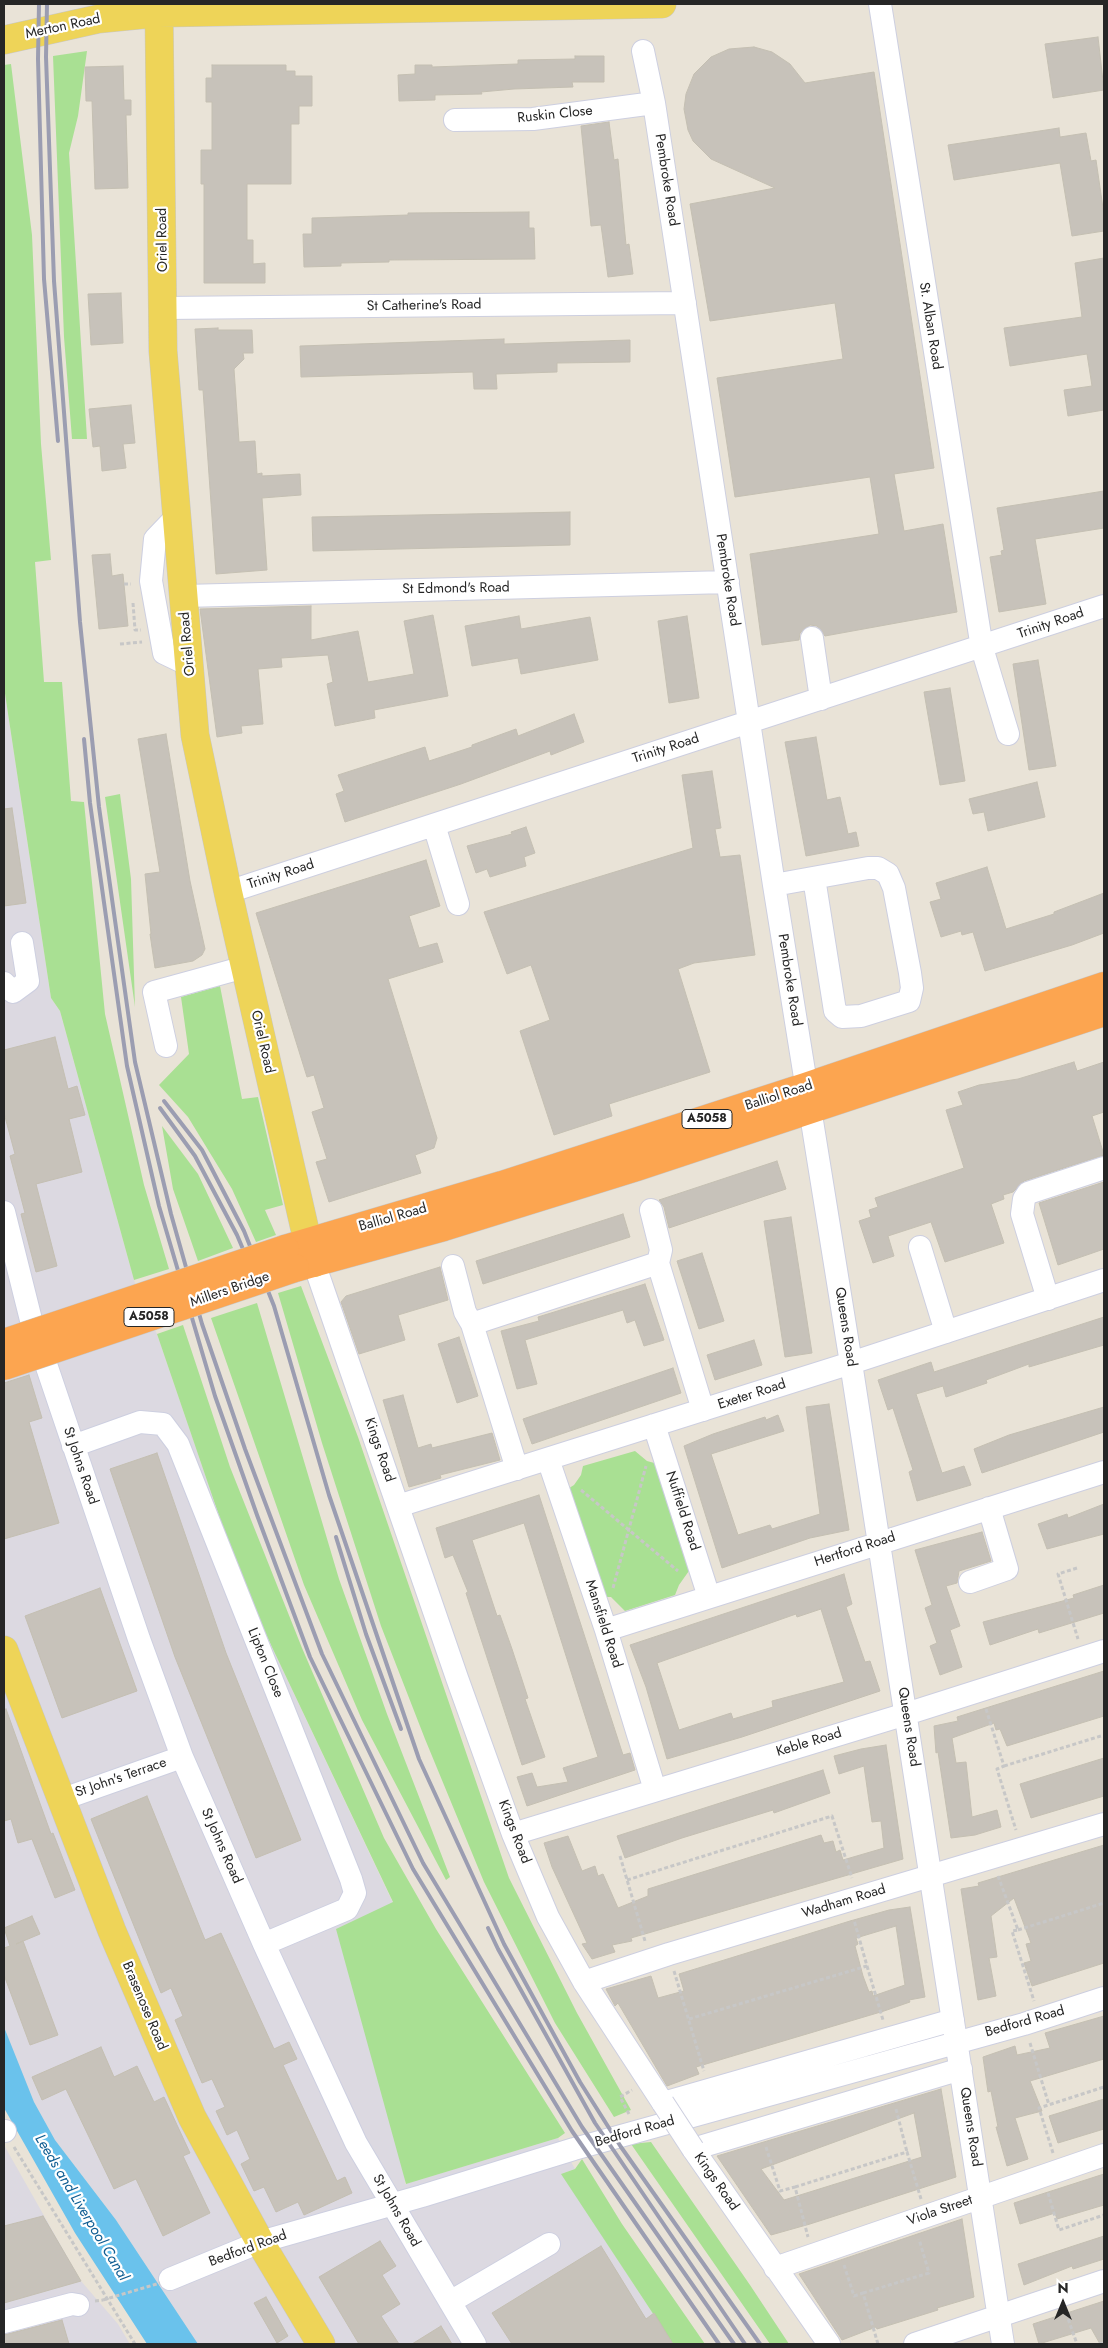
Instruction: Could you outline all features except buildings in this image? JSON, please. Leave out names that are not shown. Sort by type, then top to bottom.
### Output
[{"type":"highway","name":"Balliol Road","points":[[807,1098],[1104,986]]},
{"type":"highway","name":"Balliol Road","points":[[301,1256],[502,1185],[1104,1012]]},
{"type":"highway","name":"Millers Bridge","points":[[4,1343],[301,1256]]},
{"type":"highway","name":"Millers Bridge","points":[[4,1366],[301,1256]]},
{"type":"main road","name":"Merton Road","points":[[4,40],[98,20],[159,13],[298,7],[662,4]]},
{"type":"main road","name":"Oriel Road","points":[[159,13],[166,396],[195,735],[245,967],[301,1256]]},
{"type":"main road","name":"Brasenose Road","points":[[4,1650],[60,1800],[112,1931],[192,2117],[260,2242],[321,2344]]},
{"type":"street","name":"St. Alban Road","points":[[880,4],[982,648],[1008,734]]},
{"type":"street","name":"Pembroke Road","points":[[643,51],[654,103],[807,1098]]},
{"type":"street","name":"Ruskin Close","points":[[455,120],[533,120],[654,103]]},
{"type":"street","name":"St Catherine's Road","points":[[164,308],[685,303]]},
{"type":"street","points":[[177,516],[154,539],[152,581],[164,653],[189,665]]},
{"type":"street","name":"St Edmond's Road","points":[[184,596],[728,582]]},
{"type":"street","name":"Trinity Road","points":[[228,892],[982,648],[1104,606]]},
{"type":"street","points":[[812,638],[821,699]]},
{"type":"street","points":[[434,825],[458,904]]},
{"type":"street","points":[[774,885],[868,868],[878,868],[888,874],[894,888],[910,974],[912,988],[909,1001],[861,1016],[842,1017],[835,1011],[814,878]]},
{"type":"street","points":[[4,983],[13,992],[28,981],[22,943]]},
{"type":"street","points":[[166,1046],[154,992],[245,967]]},
{"type":"street","name":"Queens Road","points":[[807,1098],[851,1363],[1003,2344]]},
{"type":"street","points":[[1048,1298],[1022,1214],[1024,1198],[1028,1193],[1104,1168]]},
{"type":"street","points":[[650,1210],[661,1250],[658,1263],[703,1410]]},
{"type":"street","name":"St Johns Road","points":[[4,1212],[31,1320],[139,1639],[182,1757],[264,1944],[356,2143],[475,2344]]},
{"type":"street","points":[[920,1248],[946,1332]]},
{"type":"street","name":"Kings Road","points":[[301,1256],[398,1506],[514,1834],[548,1918],[584,1982],[693,2149],[829,2344]]},
{"type":"street","points":[[472,1324],[658,1263]]},
{"type":"street","points":[[453,1266],[464,1312],[472,1324],[517,1468]]},
{"type":"street","name":"Exeter Road","points":[[398,1506],[851,1363],[1104,1280]]},
{"type":"street","name":"Lipton Close","points":[[73,1446],[140,1422],[163,1424],[178,1444],[351,1879],[355,1893],[347,1909],[264,1944]]},
{"type":"street","name":"Nuffield Road","points":[[654,1426],[709,1597]]},
{"type":"street","name":"Mansfield Road","points":[[548,1459],[606,1630],[656,1790]]},
{"type":"street","name":"Hertford Road","points":[[606,1630],[1104,1472]]},
{"type":"street","points":[[970,1582],[1008,1569],[989,1508]]},
{"type":"street","name":"Keble Road","points":[[514,1834],[906,1714],[1094,1654]]},
{"type":"street","name":"St John's Terrace","points":[[60,1800],[182,1757]]},
{"type":"street","name":"Wadham Road","points":[[584,1982],[660,1957],[1104,1824]]},
{"type":"street","name":"Bedford Road","points":[[663,2103],[889,2038],[1032,2021],[1104,1998]]},
{"type":"street","name":"Bedford Road","points":[[165,2281],[260,2242],[392,2205],[955,2030]]},
{"type":"street","points":[[693,2149],[961,2069]]},
{"type":"street","name":"Viola Street","points":[[775,2268],[1104,2155]]},
{"type":"street","points":[[450,2302],[549,2244]]},
{"type":"street","points":[[914,2344],[1104,2281]]},
{"type":"street","points":[[4,2322],[72,2304],[78,2305]]},
{"type":"path","points":[[611,1597],[647,1461]]},
{"type":"path","points":[[574,1485],[709,1597]]},
{"type":"path","points":[[1077,1568],[1058,1574],[1094,1654]]},
{"type":"path","points":[[980,1690],[1004,1766]]},
{"type":"path","points":[[1022,1849],[997,1768],[1104,1735]]},
{"type":"path","points":[[627,1880],[832,1816],[853,1899],[867,1966],[889,2038]]},
{"type":"path","points":[[620,1856],[627,1880],[688,2019],[710,2090]]},
{"type":"path","points":[[991,1858],[1018,1930]]},
{"type":"path","points":[[1049,2105],[1012,1931],[1104,1903]]},
{"type":"path","points":[[688,2019],[867,1966]]},
{"type":"path","points":[[630,2114],[620,2097],[648,2080]]},
{"type":"path","points":[[1104,2087],[1039,2108],[1059,2230],[1104,2215]]},
{"type":"path","points":[[838,2246],[854,2296],[929,2273],[907,2152],[890,2090]]},
{"type":"path","points":[[761,2128],[780,2191],[907,2152]]},
{"type":"path","points":[[4,2131],[135,2344]]},
{"type":"path","points":[[795,2187],[813,2255]]},
{"type":"path","points":[[103,2300],[165,2281]]},
{"type":"path","points":[[863,2293],[878,2344]]},
{"type":"path","points":[[1060,2296],[1077,2344]]},
{"type":"path","points":[[1099,2344],[1104,2343]]},
{"type":"shaded area","points":[[4,687],[51,998],[60,1011],[134,1280],[144,1310],[157,1334],[243,1586],[393,1903],[405,2184],[558,2138],[575,2169],[562,2174],[673,2344],[198,2344],[116,2220],[55,2140],[34,2102],[16,2060],[4,2027]]},
{"type":"shaded area","points":[[4,2145],[81,2281],[118,2324],[130,2344],[4,2344]]},
{"type":"green space","points":[[87,51],[78,116],[69,153],[87,439],[72,439],[64,337],[53,56]]},
{"type":"green space","points":[[11,64],[32,235],[41,444],[51,560],[35,562],[44,682],[62,682],[71,801],[84,802],[105,1014],[144,1185],[169,1269],[134,1280],[60,1011],[51,998],[4,687],[4,65]]},
{"type":"green space","points":[[120,794],[131,879],[135,1007],[105,797]]},
{"type":"green space","points":[[220,986],[242,1099],[258,1097],[283,1205],[265,1210],[276,1235],[256,1242],[232,1189],[188,1117],[159,1085],[189,1054],[181,997]]},
{"type":"green space","points":[[162,1126],[198,1174],[233,1248],[198,1261],[173,1189]]},
{"type":"green space","points":[[301,1286],[358,1437],[509,1878],[577,2013],[631,2110],[614,2117],[555,2023],[484,1882],[381,1626],[322,1443],[278,1293]]},
{"type":"green space","points":[[257,1303],[339,1579],[387,1714],[450,1877],[446,1880],[362,1720],[304,1585],[211,1318]]},
{"type":"green space","points":[[183,1325],[230,1467],[302,1648],[384,1838],[436,1929],[565,2133],[558,2138],[406,2184],[336,1929],[393,1902],[243,1586],[157,1334]]},
{"type":"green space","points":[[635,1451],[647,1461],[658,1464],[691,1568],[679,1585],[675,1595],[625,1611],[611,1597],[601,1597],[566,1490],[574,1485],[581,1475],[583,1466]]},
{"type":"green space","points":[[651,2142],[789,2344],[770,2344],[631,2144]]},
{"type":"green space","points":[[582,2159],[622,2224],[705,2344],[673,2344],[561,2174],[575,2169]]},
{"type":"water","name":"Leeds and Liverpool Canal","points":[[4,2027],[34,2102],[55,2140],[116,2220],[198,2344],[147,2344],[75,2233],[4,2108]]},
{"type":"railway","points":[[39,4],[38,59],[44,279],[58,441]]},
{"type":"railway","points":[[47,4],[46,57],[54,281],[80,622],[99,807],[135,1062],[171,1214],[202,1324],[245,1449],[322,1654],[423,1863],[582,2127],[734,2344]]},
{"type":"railway","points":[[84,739],[90,803],[127,1066],[159,1206],[215,1396],[310,1657],[413,1869],[572,2131],[719,2344]]},
{"type":"railway","points":[[164,1101],[202,1150],[244,1231],[274,1306],[329,1495],[419,1759],[504,1944],[580,2082],[621,2147],[760,2344]]},
{"type":"railway","points":[[160,1108],[195,1156],[237,1235],[260,1289]]},
{"type":"railway","points":[[336,1537],[366,1634],[401,1729]]},
{"type":"railway","points":[[488,1928],[595,2123],[745,2344]]}]
